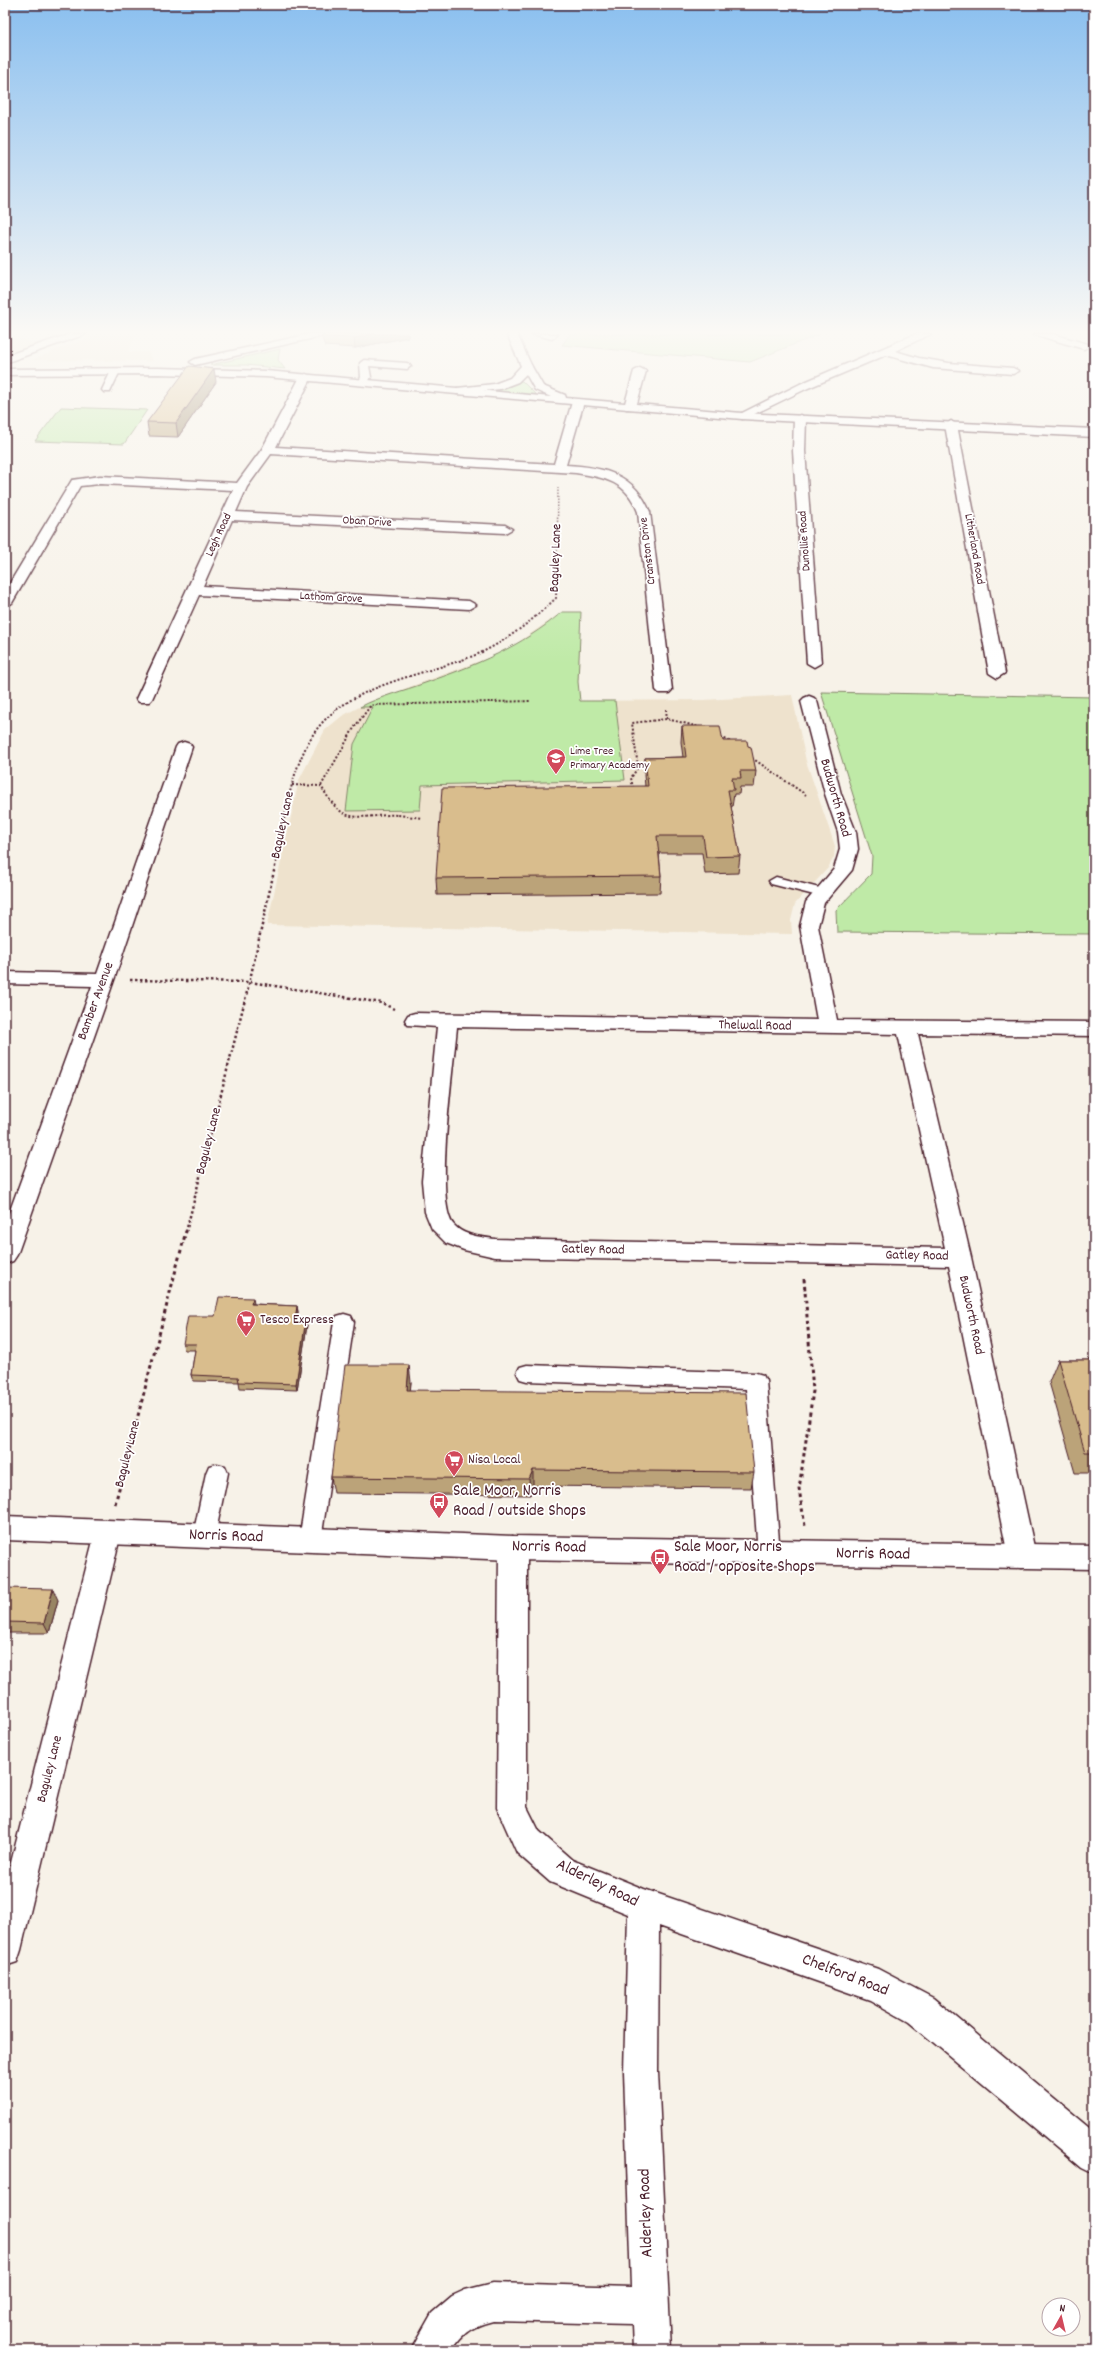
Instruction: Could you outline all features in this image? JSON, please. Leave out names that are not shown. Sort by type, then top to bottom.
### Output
[{"type":"street","name":"Legh Road","points":[[144,699],[193,590],[229,516],[241,486],[272,444]]},
{"type":"street","points":[[559,467],[566,444]]},
{"type":"street","name":"Dunollie Road","points":[[799,444],[814,663]]},
{"type":"street","name":"Litherland Road","points":[[954,444],[997,674]]},
{"type":"street","name":"Cranston Drive","points":[[268,450],[559,467],[609,475],[634,490],[640,498],[644,512],[664,690]]},
{"type":"street","points":[[5,603],[76,483],[100,480],[241,486]]},
{"type":"street","name":"Oban Drive","points":[[229,516],[505,529]]},
{"type":"street","name":"Lathom Grove","points":[[193,590],[469,605]]},
{"type":"street","name":"Budworth Road","points":[[809,701],[833,794],[847,832],[849,849],[843,870],[815,902],[810,918],[809,935],[828,1027]]},
{"type":"street","name":"Bamber Avenue","points":[[5,1255],[104,980],[184,746]]},
{"type":"street","points":[[5,978],[104,980]]},
{"type":"street","name":"Thelwall Road","points":[[416,1020],[828,1027],[1094,1029]]},
{"type":"street","name":"Gatley Road","points":[[448,1021],[433,1181],[434,1202],[438,1217],[452,1238],[470,1244],[495,1248],[959,1257]]},
{"type":"street","name":"Budworth Road","points":[[907,1028],[959,1257],[1022,1556]]},
{"type":"street","name":"Norris Road","points":[[5,1528],[513,1548],[809,1554],[1094,1557]]},
{"type":"street","name":"Baguley Lane","points":[[5,1950],[108,1533]]},
{"type":"street","name":"Alderley Road","points":[[513,1548],[512,1808],[528,1842],[561,1871],[644,1905],[640,1962],[640,2026],[652,2350]]},
{"type":"street","name":"Chelford Road","points":[[644,1905],[878,1986],[921,2010],[1094,2155]]},
{"type":"street","points":[[430,2350],[445,2326],[465,2309],[493,2302],[651,2306]]},
{"type":"lane","points":[[776,881],[822,893]]},
{"type":"lane","points":[[310,1540],[344,1322]]},
{"type":"lane","points":[[527,1373],[756,1381],[769,1553]]},
{"type":"lane","points":[[204,1536],[217,1472]]},
{"type":"path","name":"Baguley Lane","points":[[108,1533],[250,982],[292,785],[311,737],[317,728],[341,706],[409,676],[445,667],[480,653],[523,628],[556,598],[559,467]]},
{"type":"path","points":[[321,786],[354,728],[371,705],[531,701]]},
{"type":"path","points":[[633,790],[631,778],[638,767],[632,723],[667,719],[701,728]]},
{"type":"path","points":[[720,736],[732,744]]},
{"type":"path","points":[[750,756],[806,795]]},
{"type":"path","points":[[292,785],[321,786]]},
{"type":"path","points":[[321,786],[332,805],[346,815],[356,818],[390,815],[422,818]]},
{"type":"path","points":[[104,980],[250,982],[382,1003],[416,1020]]},
{"type":"path","points":[[802,1255],[813,1391],[799,1489],[809,1554]]},
{"type":"shaded area","name":"Lime Tree Primary Academy","points":[[562,612],[581,612],[578,682],[580,701],[704,700],[792,695],[806,761],[835,846],[834,857],[828,868],[795,904],[791,920],[792,934],[267,925],[299,780],[325,730],[342,716],[369,702],[504,652]]},
{"type":"green space","points":[[562,612],[581,612],[578,682],[580,701],[615,701],[625,780],[422,785],[420,810],[346,811],[354,744],[373,707],[360,707],[480,662],[514,645]]},
{"type":"green space","points":[[821,692],[1094,697],[1094,934],[837,932],[836,910],[871,874],[872,856]]},
{"type":"building","points":[[682,726],[720,726],[723,741],[747,741],[748,746],[751,747],[756,771],[740,771],[741,778],[732,778],[734,790],[728,790],[740,856],[706,857],[703,836],[657,836],[661,876],[436,878],[442,788],[648,786],[645,758],[686,757]]},
{"type":"building","name":"Tesco Express","points":[[219,1297],[253,1298],[251,1304],[297,1306],[295,1320],[306,1319],[296,1384],[239,1382],[238,1377],[191,1375],[196,1344],[183,1344],[188,1316],[215,1316]]},
{"type":"building","points":[[1058,1360],[1094,1360],[1094,1452],[1085,1452]]},
{"type":"building","points":[[345,1365],[409,1365],[407,1390],[746,1393],[754,1472],[533,1470],[529,1479],[331,1477]]},
{"type":"building","points":[[5,1588],[53,1589],[44,1623],[5,1622]]},
{"type":"place","name":"Lime Tree Primary Academy","points":[[556,775]]},
{"type":"place","name":"Tesco Express","points":[[246,1337]]},
{"type":"place","name":"Nisa Local","points":[[454,1477]]},
{"type":"place","name":"Sale Moor, Norris Road / outside Shops","points":[[439,1519]]},
{"type":"place","name":"Sale Moor, Norris Road / opposite Shops","points":[[660,1575]]}]
